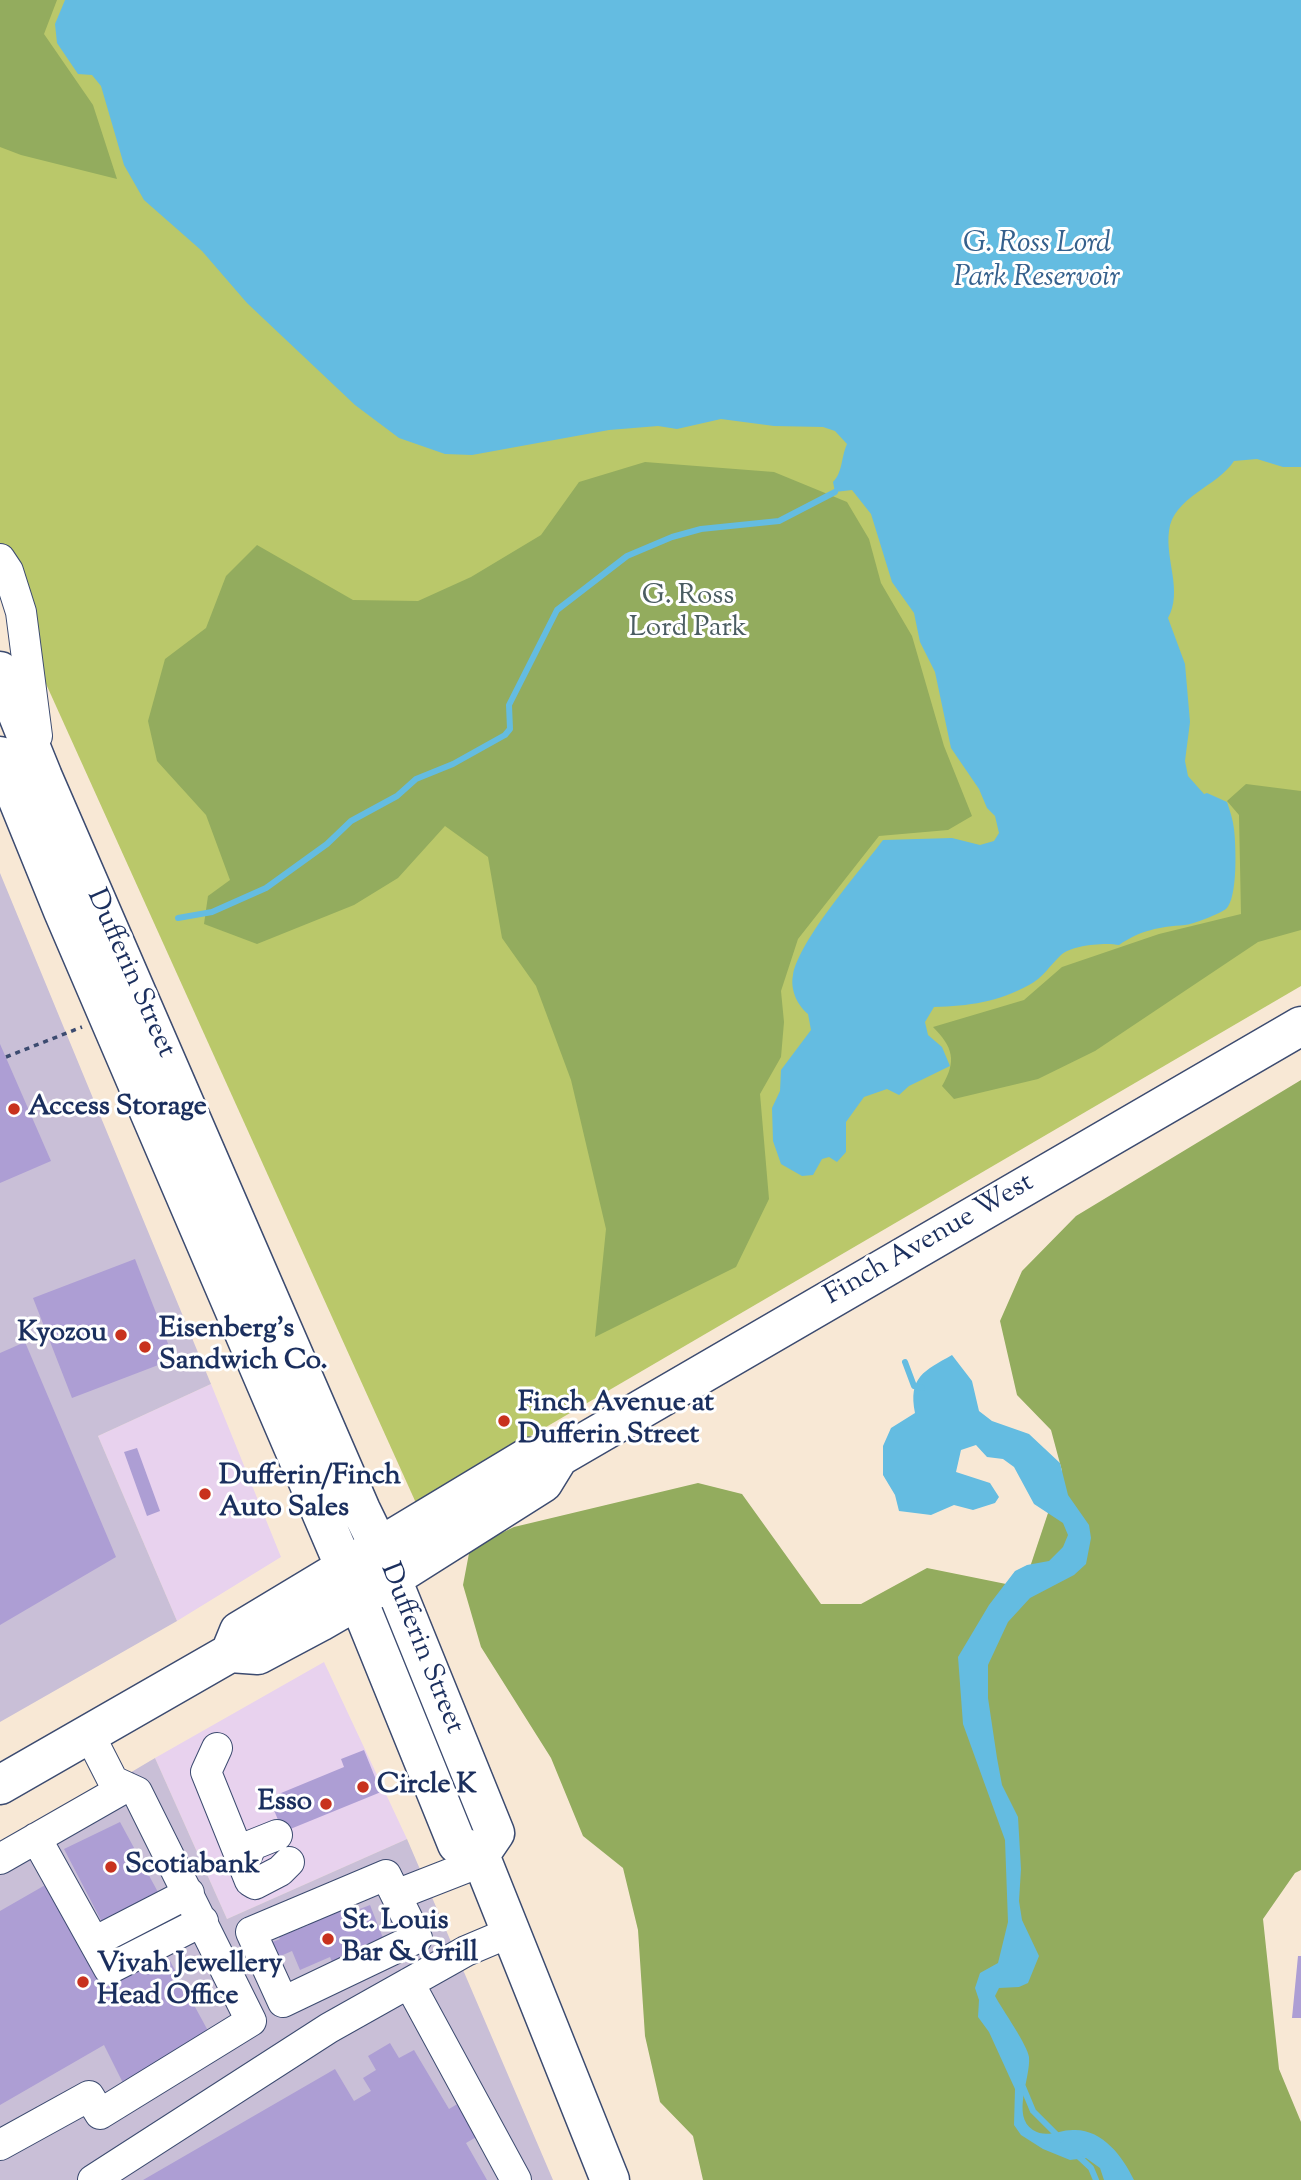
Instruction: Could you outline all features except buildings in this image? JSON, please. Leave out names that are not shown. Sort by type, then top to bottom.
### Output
[{"type":"main road","name":"Dufferin Street","points":[[0,671],[43,778],[385,1563],[495,1833],[482,1858],[457,1844],[352,1584],[63,911],[0,756]]},
{"type":"main road","name":"Finch Avenue West","points":[[0,1786],[230,1653],[239,1631],[352,1584],[385,1563],[528,1457],[559,1457],[1301,1026]]},
{"type":"main road","points":[[482,1858],[610,2180]]},
{"type":"lane","points":[[0,559],[8,571],[21,612],[43,778]]},
{"type":"lane","points":[[0,2145],[89,2096],[100,2114],[251,2021],[137,1792],[113,1781],[89,1734]]},
{"type":"lane","points":[[217,1748],[206,1772],[250,1881],[255,1884],[281,1871],[289,1863]]},
{"type":"lane","points":[[0,1879],[8,1875],[0,1861],[126,1787]]},
{"type":"lane","points":[[243,1864],[252,1845],[278,1835]]},
{"type":"lane","points":[[36,1838],[109,1969],[202,1921]]},
{"type":"lane","points":[[396,1895],[482,1858]]},
{"type":"lane","points":[[386,1875],[396,1895],[417,1938],[284,2002],[251,1932],[386,1875]]},
{"type":"lane","points":[[94,1942],[189,1893]]},
{"type":"lane","points":[[93,2180],[329,2028],[466,1951],[511,1932]]},
{"type":"lane","points":[[225,1967],[259,1951]]},
{"type":"lane","points":[[409,1983],[516,2180]]},
{"type":"path","points":[[6,1057],[89,1024]]},
{"type":"shaded area","points":[[0,873],[211,1384],[98,1436],[177,1621],[0,1722]]},
{"type":"shaded area","points":[[211,1384],[281,1557],[177,1621],[98,1436]]},
{"type":"shaded area","points":[[324,1662],[407,1839],[227,1919],[155,1758]]},
{"type":"shaded area","points":[[155,1758],[227,1919],[407,1839],[553,2180],[0,2180],[0,1850]]},
{"type":"green space","name":"G. Ross Lord Park","points":[[0,0],[1301,0],[1301,986],[416,1503],[0,582]]},
{"type":"green space","points":[[0,0],[57,0],[44,34],[93,105],[117,179],[21,155],[0,147]]},
{"type":"green space","points":[[645,462],[774,472],[847,502],[869,539],[881,583],[912,636],[944,746],[972,816],[948,830],[879,836],[798,939],[781,991],[784,1022],[781,1057],[760,1094],[769,1199],[736,1267],[595,1337],[606,1229],[571,1080],[536,986],[502,938],[488,857],[445,826],[398,878],[354,905],[257,944],[204,924],[208,896],[230,880],[206,815],[157,761],[148,721],[165,659],[206,628],[226,576],[257,545],[353,600],[418,601],[471,577],[541,535],[579,482]]},
{"type":"green space","points":[[1246,784],[1301,791],[1301,930],[1258,942],[1095,1051],[1038,1079],[954,1099],[942,1086],[950,1069],[949,1048],[933,1027],[1024,1000],[1062,967],[1159,934],[1241,914],[1239,815],[1227,801]]},
{"type":"green space","points":[[1301,1080],[1301,1870],[1295,1873],[1263,1919],[1279,2069],[1301,2122],[1301,2180],[703,2180],[693,2136],[660,2102],[645,2036],[638,1930],[623,1868],[583,1836],[551,1758],[481,1647],[463,1585],[470,1548],[514,1527],[698,1483],[742,1494],[821,1604],[861,1604],[927,1568],[1011,1585],[1026,1579],[1062,1471],[1051,1430],[1017,1395],[1000,1321],[1022,1271],[1076,1216]]},
{"type":"water","name":"G. Ross Lord Park Reservoir","points":[[65,0],[1301,0],[1301,467],[1283,467],[1257,459],[1234,461],[1178,509],[1172,519],[1168,542],[1174,597],[1168,618],[1185,664],[1190,722],[1185,761],[1188,776],[1204,794],[1227,802],[1234,826],[1236,858],[1233,894],[1226,909],[1194,923],[1143,933],[1119,945],[1098,944],[1072,949],[1061,955],[1034,982],[995,999],[934,1007],[925,1022],[928,1035],[942,1047],[950,1066],[909,1086],[899,1095],[887,1089],[864,1097],[846,1122],[846,1152],[837,1162],[829,1157],[822,1159],[813,1175],[802,1176],[781,1164],[773,1141],[772,1108],[780,1091],[781,1070],[811,1030],[808,1014],[795,996],[792,980],[798,960],[818,925],[883,840],[952,838],[980,845],[994,841],[999,833],[995,816],[987,808],[979,789],[951,748],[935,672],[920,642],[914,613],[892,582],[871,514],[852,490],[835,492],[833,482],[839,474],[847,444],[835,431],[823,427],[774,426],[721,419],[677,429],[658,426],[609,430],[472,455],[445,454],[399,438],[355,405],[247,303],[202,251],[144,200],[124,165],[101,86],[92,75],[78,74],[57,43],[55,24]]},
{"type":"water","points":[[952,1355],[972,1381],[979,1411],[992,1421],[1029,1434],[1060,1463],[1068,1495],[1089,1525],[1091,1538],[1086,1564],[1074,1575],[1030,1598],[1008,1622],[988,1665],[988,1698],[1002,1785],[1018,1817],[1021,1869],[1019,1901],[1022,1920],[1039,1956],[1028,1983],[1019,1987],[999,1988],[995,1996],[1028,2052],[1029,2066],[1023,2106],[1023,2116],[1027,2124],[1043,2134],[1075,2130],[1094,2135],[1111,2146],[1134,2180],[1104,2180],[1100,2168],[1086,2158],[1070,2160],[1043,2149],[1021,2135],[1014,2125],[1015,2089],[989,2032],[978,2017],[979,2000],[975,1988],[980,1973],[998,1963],[1008,1922],[1005,1840],[963,1724],[958,1657],[989,1605],[1015,1571],[1027,1565],[1049,1561],[1063,1547],[1068,1535],[1063,1523],[1034,1504],[1014,1467],[1003,1459],[987,1457],[976,1445],[961,1450],[956,1472],[990,1483],[999,1497],[995,1503],[973,1510],[954,1505],[931,1515],[899,1511],[895,1495],[883,1475],[883,1446],[891,1428],[915,1413],[914,1391],[920,1376]]},
{"type":"waterway","points":[[178,918],[212,912],[266,888],[327,844],[351,821],[397,796],[416,779],[453,764],[505,735],[510,729],[509,705],[557,610],[627,556],[672,537],[701,529],[779,521],[835,492]]},
{"type":"waterway","points":[[905,1362],[914,1386],[922,1388]]},
{"type":"waterway","points":[[1023,2087],[1033,2111],[1061,2139]]},
{"type":"waterway","points":[[1076,2154],[1091,2168],[1096,2180]]},
{"type":"place","name":"Access Storage","points":[[14,1109]]},
{"type":"place","name":"Kyozou","points":[[121,1335]]},
{"type":"place","name":"Eisenberg’s Sandwich Co.","points":[[145,1347]]},
{"type":"place","name":"Finch Avenue at Dufferin Street","points":[[504,1421]]},
{"type":"place","name":"Dufferin/Finch Auto Sales","points":[[205,1494]]},
{"type":"place","name":"Circle K","points":[[363,1787]]},
{"type":"place","name":"Esso","points":[[326,1804]]},
{"type":"place","name":"Scotiabank","points":[[111,1867]]},
{"type":"place","name":"St. Louis Bar & Grill","points":[[328,1939]]},
{"type":"place","name":"Vivah Jewellery Head Office","points":[[83,1982]]}]
